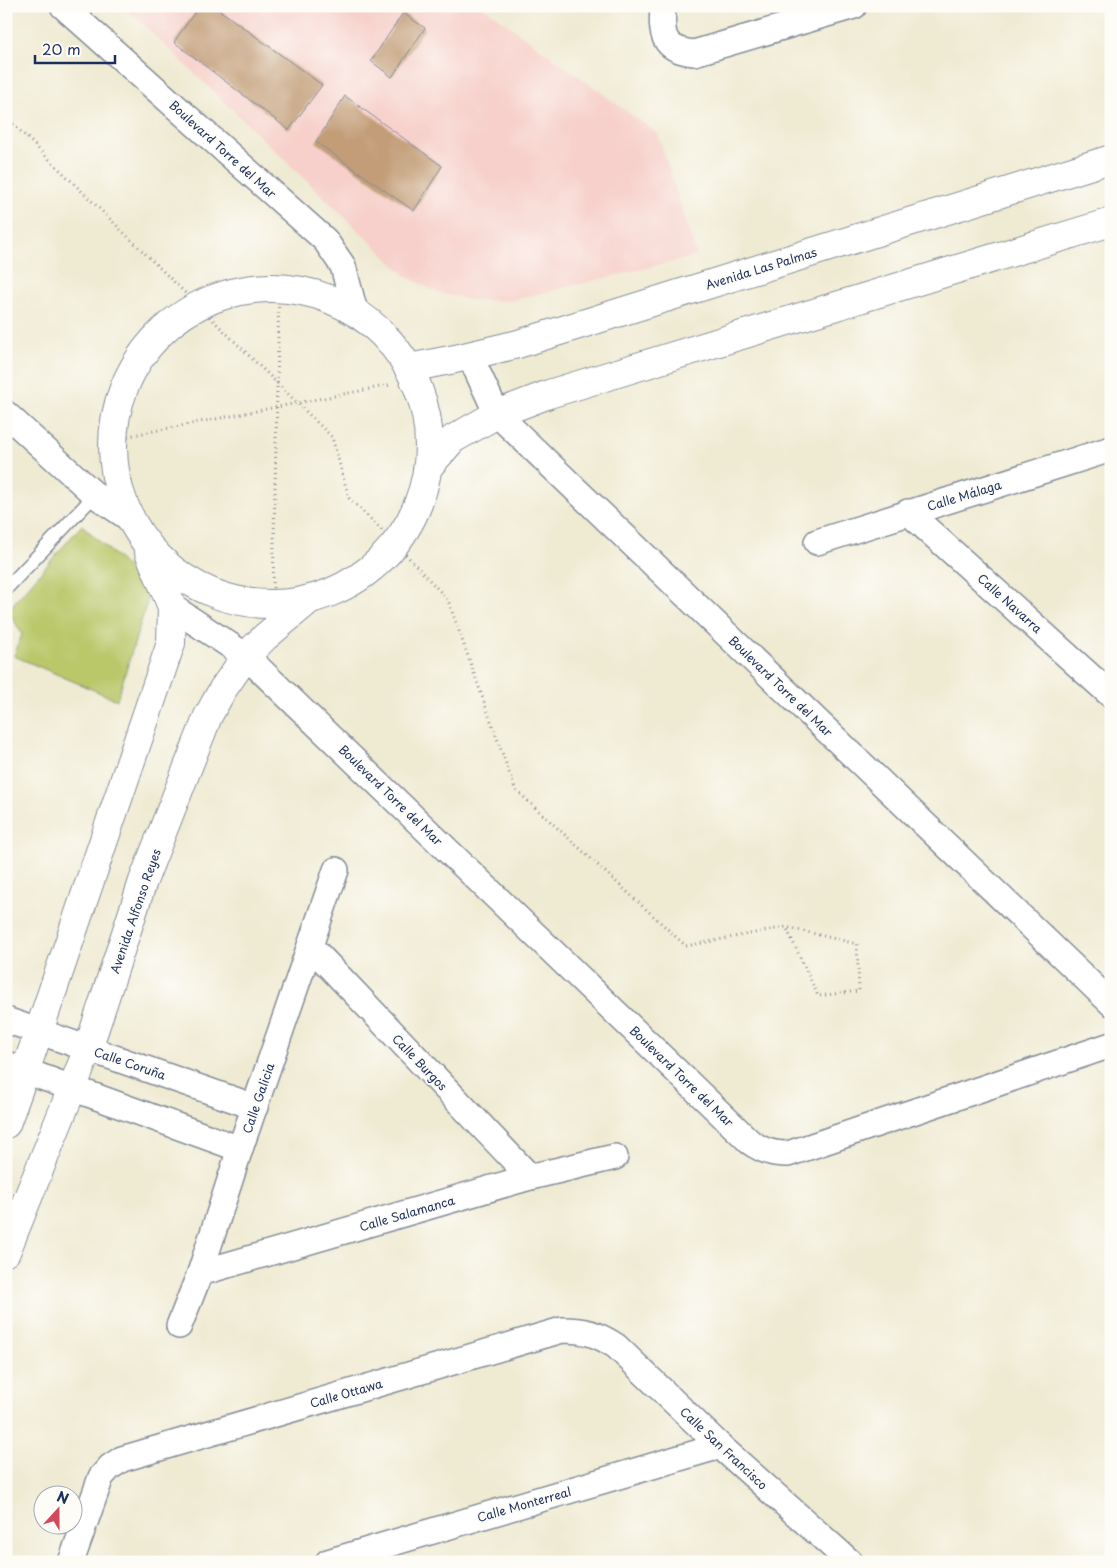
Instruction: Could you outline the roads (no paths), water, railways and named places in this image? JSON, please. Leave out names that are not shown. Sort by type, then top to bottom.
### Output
[{"type":"street","points":[[663,6],[661,29],[666,39],[674,48],[683,52],[694,53],[854,6]]},
{"type":"street","name":"Boulevard Torre del Mar","points":[[73,10],[325,240],[342,266],[355,312]]},
{"type":"street","name":"Avenida Las Palmas","points":[[412,374],[528,341],[1111,159]]},
{"type":"street","points":[[429,466],[453,439],[497,414],[550,394],[1111,222]]},
{"type":"street","points":[[6,414],[95,495],[137,530],[177,573],[218,595],[264,604],[310,599],[353,582],[390,552],[416,512],[429,466],[430,433],[423,400],[412,374],[386,336],[355,312],[313,293],[267,288],[222,295],[181,315],[147,346],[124,386],[113,430],[115,475],[137,530],[172,608],[171,643],[39,1032],[16,1068],[6,1124]]},
{"type":"street","name":"Boulevard Torre del Mar","points":[[470,356],[497,414],[1111,1003]]},
{"type":"street","name":"Calle Málaga","points":[[817,542],[1111,449]]},
{"type":"street","name":"Calle Navarra","points":[[908,512],[1101,673],[1111,695]]},
{"type":"street","name":"Avenida Alfonso Reyes","points":[[6,1252],[88,1049],[144,881],[208,716],[223,689],[246,656],[265,637],[310,599]]},
{"type":"street","name":"Boulevard Torre del Mar","points":[[172,608],[246,656],[750,1142],[760,1149],[774,1154],[788,1154],[1111,1045]]},
{"type":"street","name":"Calle Galicia","points":[[179,1326],[200,1273],[240,1149],[336,870]]},
{"type":"street","name":"Calle Burgos","points":[[310,947],[530,1177]]},
{"type":"street","name":"Calle Coruña","points":[[6,1020],[255,1106]]},
{"type":"street","points":[[16,1068],[240,1149]]},
{"type":"street","name":"Calle Salamanca","points":[[200,1273],[530,1177],[615,1156]]},
{"type":"street","name":"Calle Ottawa","points":[[71,1562],[101,1477],[110,1467],[122,1459],[562,1330],[580,1330],[597,1334]]},
{"type":"street","name":"Calle San Francisco","points":[[597,1334],[616,1346],[720,1446],[850,1562]]},
{"type":"street","name":"Calle Monterreal","points":[[328,1562],[720,1446]]},
{"type":"lane","points":[[6,589],[95,495]]}]
